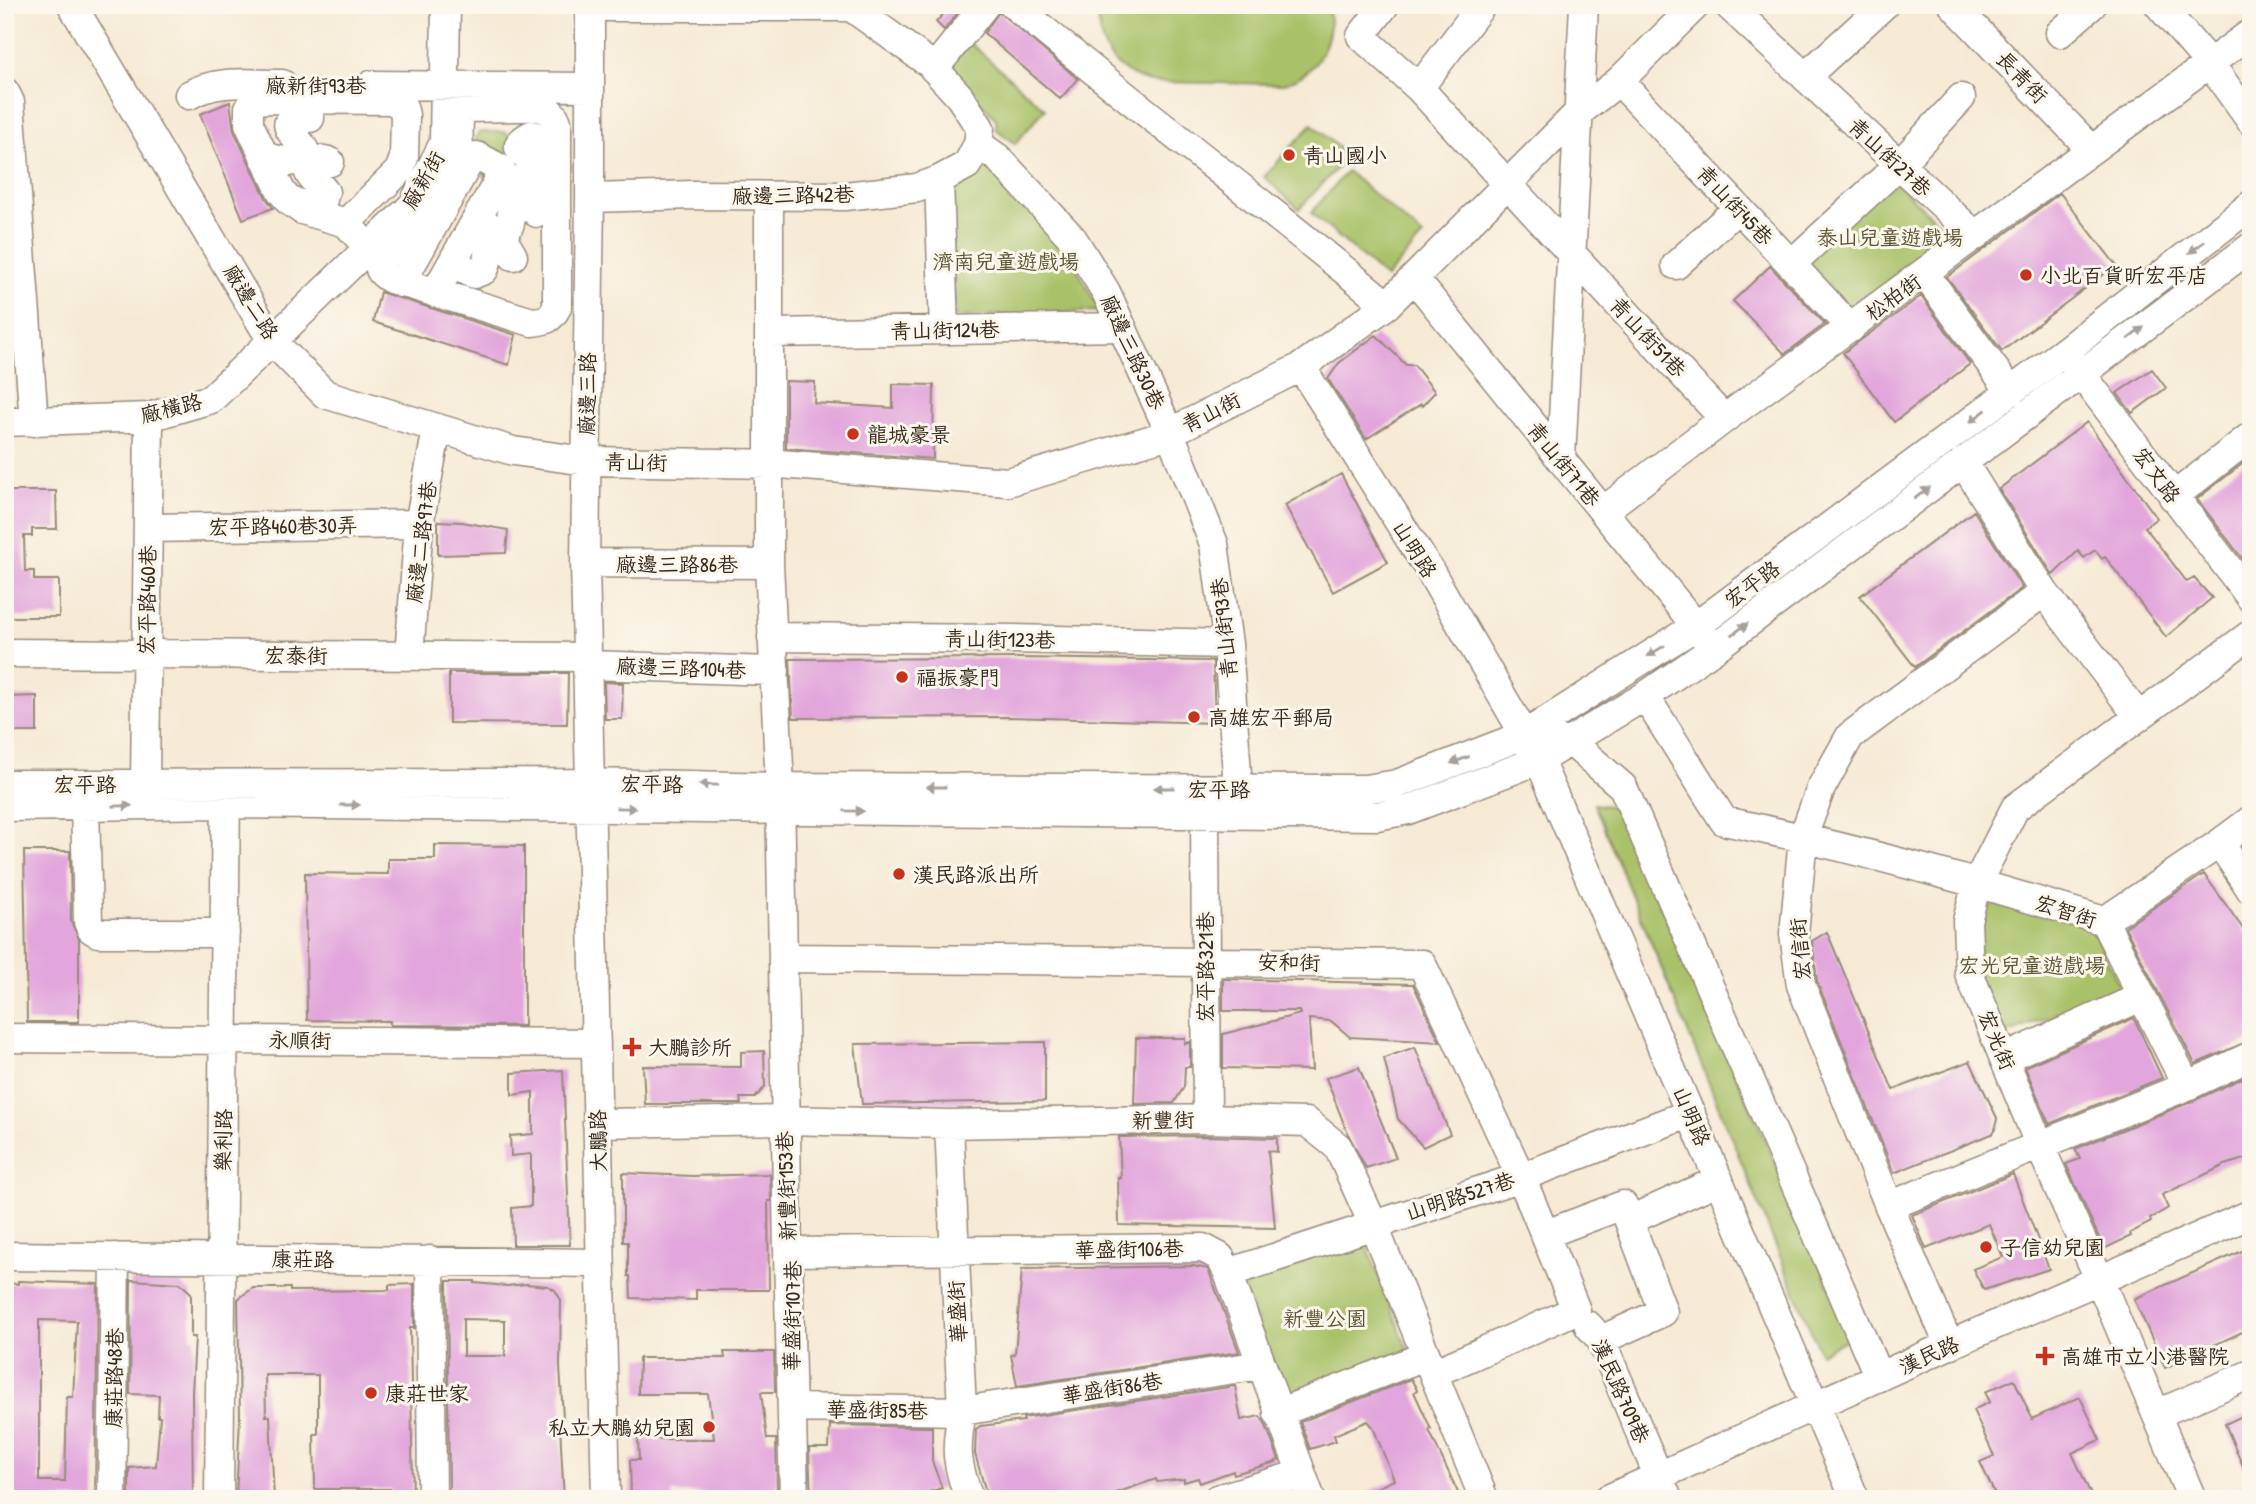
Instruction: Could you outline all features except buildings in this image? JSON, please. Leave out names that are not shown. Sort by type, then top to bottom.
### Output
[{"type":"street","name":"廠邊二路","points":[[72,5],[272,341],[326,394],[513,451],[586,461]]},
{"type":"street","name":"廠新街","points":[[272,341],[374,256],[413,205],[444,142],[446,5]]},
{"type":"street","points":[[934,69],[985,5]]},
{"type":"street","points":[[1014,5],[1387,305]]},
{"type":"street","name":"青山街51巷","points":[[1385,5],[1361,36],[1419,88],[1724,419]]},
{"type":"street","points":[[1419,88],[1482,5]]},
{"type":"street","points":[[1561,459],[1584,5]]},
{"type":"street","name":"青山街","points":[[586,461],[770,464],[1008,482],[1170,433],[1301,367],[1387,305],[1578,113],[1619,81],[1696,5]]},
{"type":"street","name":"青山街27巷","points":[[1728,5],[1976,236]]},
{"type":"street","points":[[1805,77],[1884,5]]},
{"type":"street","name":"長青街","points":[[1953,5],[2091,149]]},
{"type":"street","points":[[2060,33],[2092,5]]},
{"type":"street","points":[[2159,5],[2210,64],[2251,121]]},
{"type":"street","points":[[2184,34],[2185,5]]},
{"type":"street","points":[[590,6],[850,7],[934,69],[960,97],[980,128],[978,144]]},
{"type":"street","name":"廠邊三路","points":[[590,6],[585,563],[590,795]]},
{"type":"street","name":"松柏街","points":[[1603,511],[1724,419],[2251,33]]},
{"type":"street","name":"青山街45巷","points":[[1619,81],[1851,328]]},
{"type":"street","name":"廠新街93巷","points":[[189,95],[204,86],[222,84],[590,87]]},
{"type":"street","points":[[5,92],[10,102],[34,422]]},
{"type":"street","points":[[1791,264],[1899,164],[1961,98]]},
{"type":"street","points":[[346,223],[399,171],[404,158],[403,107],[392,100],[276,99],[254,102],[247,116],[281,191],[302,210],[346,223],[374,256],[383,275],[401,283],[532,322],[545,321],[554,314],[557,307],[557,122],[551,111],[543,107],[464,108],[459,116],[458,155],[451,175],[432,204],[374,256]]},
{"type":"street","points":[[264,157],[289,162],[302,159],[304,149],[289,130],[288,124],[297,115],[310,118]]},
{"type":"street","points":[[522,180],[526,184],[537,185],[544,181],[548,170],[519,150],[524,139],[531,135],[557,142]]},
{"type":"street","name":"廠邊三路42巷","points":[[590,198],[694,195],[845,196],[916,188],[939,180],[967,164],[978,144]]},
{"type":"street","name":"廠邊三路30巷","points":[[978,144],[998,158],[1073,239],[1106,292],[1170,433]]},
{"type":"street","points":[[401,283],[474,156],[501,169],[502,174],[435,293]]},
{"type":"street","points":[[289,201],[310,206],[322,203],[325,192],[308,168],[317,159],[330,162]]},
{"type":"street","points":[[939,180],[944,330]]},
{"type":"street","points":[[769,197],[769,564],[780,798],[785,1121]]},
{"type":"street","points":[[484,206],[491,230],[497,232],[508,228],[512,207],[517,199],[530,201],[537,214]]},
{"type":"street","name":"宏平路","points":[[780,798],[1365,789],[1397,784],[1524,735],[1696,626],[2065,351],[2251,205]]},
{"type":"street","points":[[1676,265],[1738,208]]},
{"type":"street","points":[[433,226],[459,250],[463,268],[474,274],[484,270],[488,261],[488,250],[494,242],[506,244],[513,256]]},
{"type":"street","name":"宏平路","points":[[5,807],[85,806],[226,793],[780,798],[1205,815],[1377,816],[1408,810],[1539,760],[1645,696],[1715,648],[2251,247]]},
{"type":"street","points":[[1925,274],[2011,391]]},
{"type":"street","name":"青山街71巷","points":[[1415,278],[1715,648]]},
{"type":"street","name":"青山街124巷","points":[[770,333],[1121,327]]},
{"type":"street","name":"廠橫路","points":[[5,422],[149,417],[211,399],[272,341]]},
{"type":"street","name":"宏文路","points":[[2065,351],[2251,598]]},
{"type":"street","name":"山明路","points":[[1301,367],[1430,571],[1539,760],[1855,1499]]},
{"type":"street","name":"宏平路460巷","points":[[145,784],[149,417]]},
{"type":"street","name":"廠邊二路97巷","points":[[409,656],[419,524],[437,429]]},
{"type":"street","name":"青山街93巷","points":[[1170,433],[1214,544],[1228,644],[1238,789]]},
{"type":"street","points":[[2173,497],[2251,436]]},
{"type":"street","points":[[1963,462],[2044,592],[2138,716]]},
{"type":"street","name":"宏平路460巷30弄","points":[[148,528],[419,524]]},
{"type":"street","name":"廠邊三路86巷","points":[[585,563],[769,564]]},
{"type":"street","name":"宏信街","points":[[1949,1345],[1889,1206],[1801,985],[1794,934],[1803,837],[1821,788],[1850,736],[2044,592]]},
{"type":"street","name":"宏光街","points":[[2192,1499],[2100,1280],[2039,1144],[1969,973],[1967,921],[1977,883],[2015,807],[2251,634]]},
{"type":"street","name":"青山街123巷","points":[[772,637],[1228,644]]},
{"type":"street","name":"宏泰街","points":[[5,653],[409,656],[587,661]]},
{"type":"street","name":"廠邊三路104巷","points":[[587,661],[775,671]]},
{"type":"street","name":"宏智街","points":[[1645,696],[1724,821],[1803,837],[1977,883],[2104,921],[2187,1086]]},
{"type":"street","points":[[1524,735],[1570,741],[1623,787],[1879,1377]]},
{"type":"street","name":"宏平路","points":[[5,784],[145,784],[226,793]]},
{"type":"street","points":[[1205,815],[1238,789]]},
{"type":"street","name":"樂利路","points":[[219,1499],[226,793]]},
{"type":"street","name":"大鵬路","points":[[590,795],[606,1499]]},
{"type":"street","points":[[85,806],[88,922],[91,929],[97,933],[225,933]]},
{"type":"street","name":"宏平路321巷","points":[[1205,815],[1207,1119]]},
{"type":"street","points":[[2104,921],[2251,820]]},
{"type":"street","points":[[2220,843],[2251,890]]},
{"type":"street","name":"安和街","points":[[783,958],[1422,964],[1521,1177],[1576,1310]]},
{"type":"street","points":[[2005,1058],[2141,998]]},
{"type":"street","name":"永順街","points":[[5,1038],[596,1043]]},
{"type":"street","points":[[1889,1206],[2187,1086],[2251,1056]]},
{"type":"street","name":"山明路527巷","points":[[1228,1273],[1521,1177],[1691,1113]]},
{"type":"street","name":"新豐街","points":[[597,1123],[785,1121],[949,1124],[1207,1119],[1307,1122],[1338,1147],[1373,1224],[1485,1499]]},
{"type":"street","name":"新豐街153巷","points":[[785,1121],[788,1252]]},
{"type":"street","name":"華盛街","points":[[949,1124],[962,1411],[957,1440],[958,1466],[969,1499]]},
{"type":"street","points":[[1630,1220],[1719,1180]]},
{"type":"street","points":[[1546,1234],[1623,1205],[1663,1312],[1601,1340]]},
{"type":"street","name":"漢民路","points":[[1608,1499],[1663,1488],[1815,1407],[1879,1377],[2251,1214]]},
{"type":"street","name":"華盛街106巷","points":[[954,1251],[1203,1248],[1220,1256],[1306,1486]]},
{"type":"street","name":"華盛街107巷","points":[[794,1499],[788,1252],[954,1251]]},
{"type":"street","name":"康莊路","points":[[5,1256],[600,1263]]},
{"type":"street","name":"康莊路48巷","points":[[112,1499],[115,1257]]},
{"type":"street","points":[[430,1260],[432,1499]]},
{"type":"street","points":[[1278,1413],[1430,1365],[1576,1310]]},
{"type":"street","name":"漢民路709巷","points":[[1576,1310],[1601,1340],[1663,1488]]},
{"type":"street","name":"華盛街86巷","points":[[962,1411],[1261,1365]]},
{"type":"street","points":[[2157,1414],[2251,1374]]},
{"type":"street","name":"華盛街85巷","points":[[792,1409],[962,1411]]},
{"type":"street","points":[[1217,1499],[1306,1486]]},
{"type":"green space","points":[[1099,5],[1328,5],[1330,18],[1326,43],[1314,64],[1306,73],[1283,84],[1150,82],[1125,71],[1109,54],[1100,32]]},
{"type":"green space","points":[[969,42],[1045,109],[1015,144],[996,129],[996,119],[946,67]]},
{"type":"green space","points":[[1312,124],[1348,156],[1299,209],[1264,177]]},
{"type":"green space","points":[[480,132],[505,132],[513,138],[513,180],[497,228],[494,198],[475,151],[476,136]]},
{"type":"green space","name":"濟南兒童遊戲場","points":[[982,164],[1009,188],[1067,250],[1100,311],[955,317],[948,188]]},
{"type":"green space","points":[[1347,171],[1423,236],[1386,278],[1311,213]]},
{"type":"green space","name":"泰山兒童遊戲場","points":[[1889,176],[1958,241],[1856,317],[1803,258]]},
{"type":"green space","points":[[1594,804],[1617,807],[1852,1337],[1820,1353]]},
{"type":"green space","name":"宏光兒童遊戲場","points":[[1981,891],[2089,922],[2121,988],[2002,1036],[1976,972]]},
{"type":"green space","name":"新豐公園","points":[[1363,1236],[1409,1353],[1286,1400],[1241,1283]]},
{"type":"place","name":"青山國小","points":[[1289,155]]},
{"type":"place","name":"小北百貨昕宏平店","points":[[2026,275]]},
{"type":"place","name":"龍城豪景","points":[[853,434]]},
{"type":"place","name":"福振豪門","points":[[902,677]]},
{"type":"place","name":"高雄宏平郵局","points":[[1194,717]]},
{"type":"place","name":"漢民路派出所","points":[[899,874]]},
{"type":"place","name":"大鵬診所","points":[[632,1047]]},
{"type":"place","name":"子信幼兒園","points":[[1986,1247]]},
{"type":"place","name":"高雄市立小港醫院","points":[[2045,1356]]},
{"type":"place","name":"康莊世家","points":[[371,1393]]},
{"type":"place","name":"私立大鵬幼兒園","points":[[709,1427]]}]
